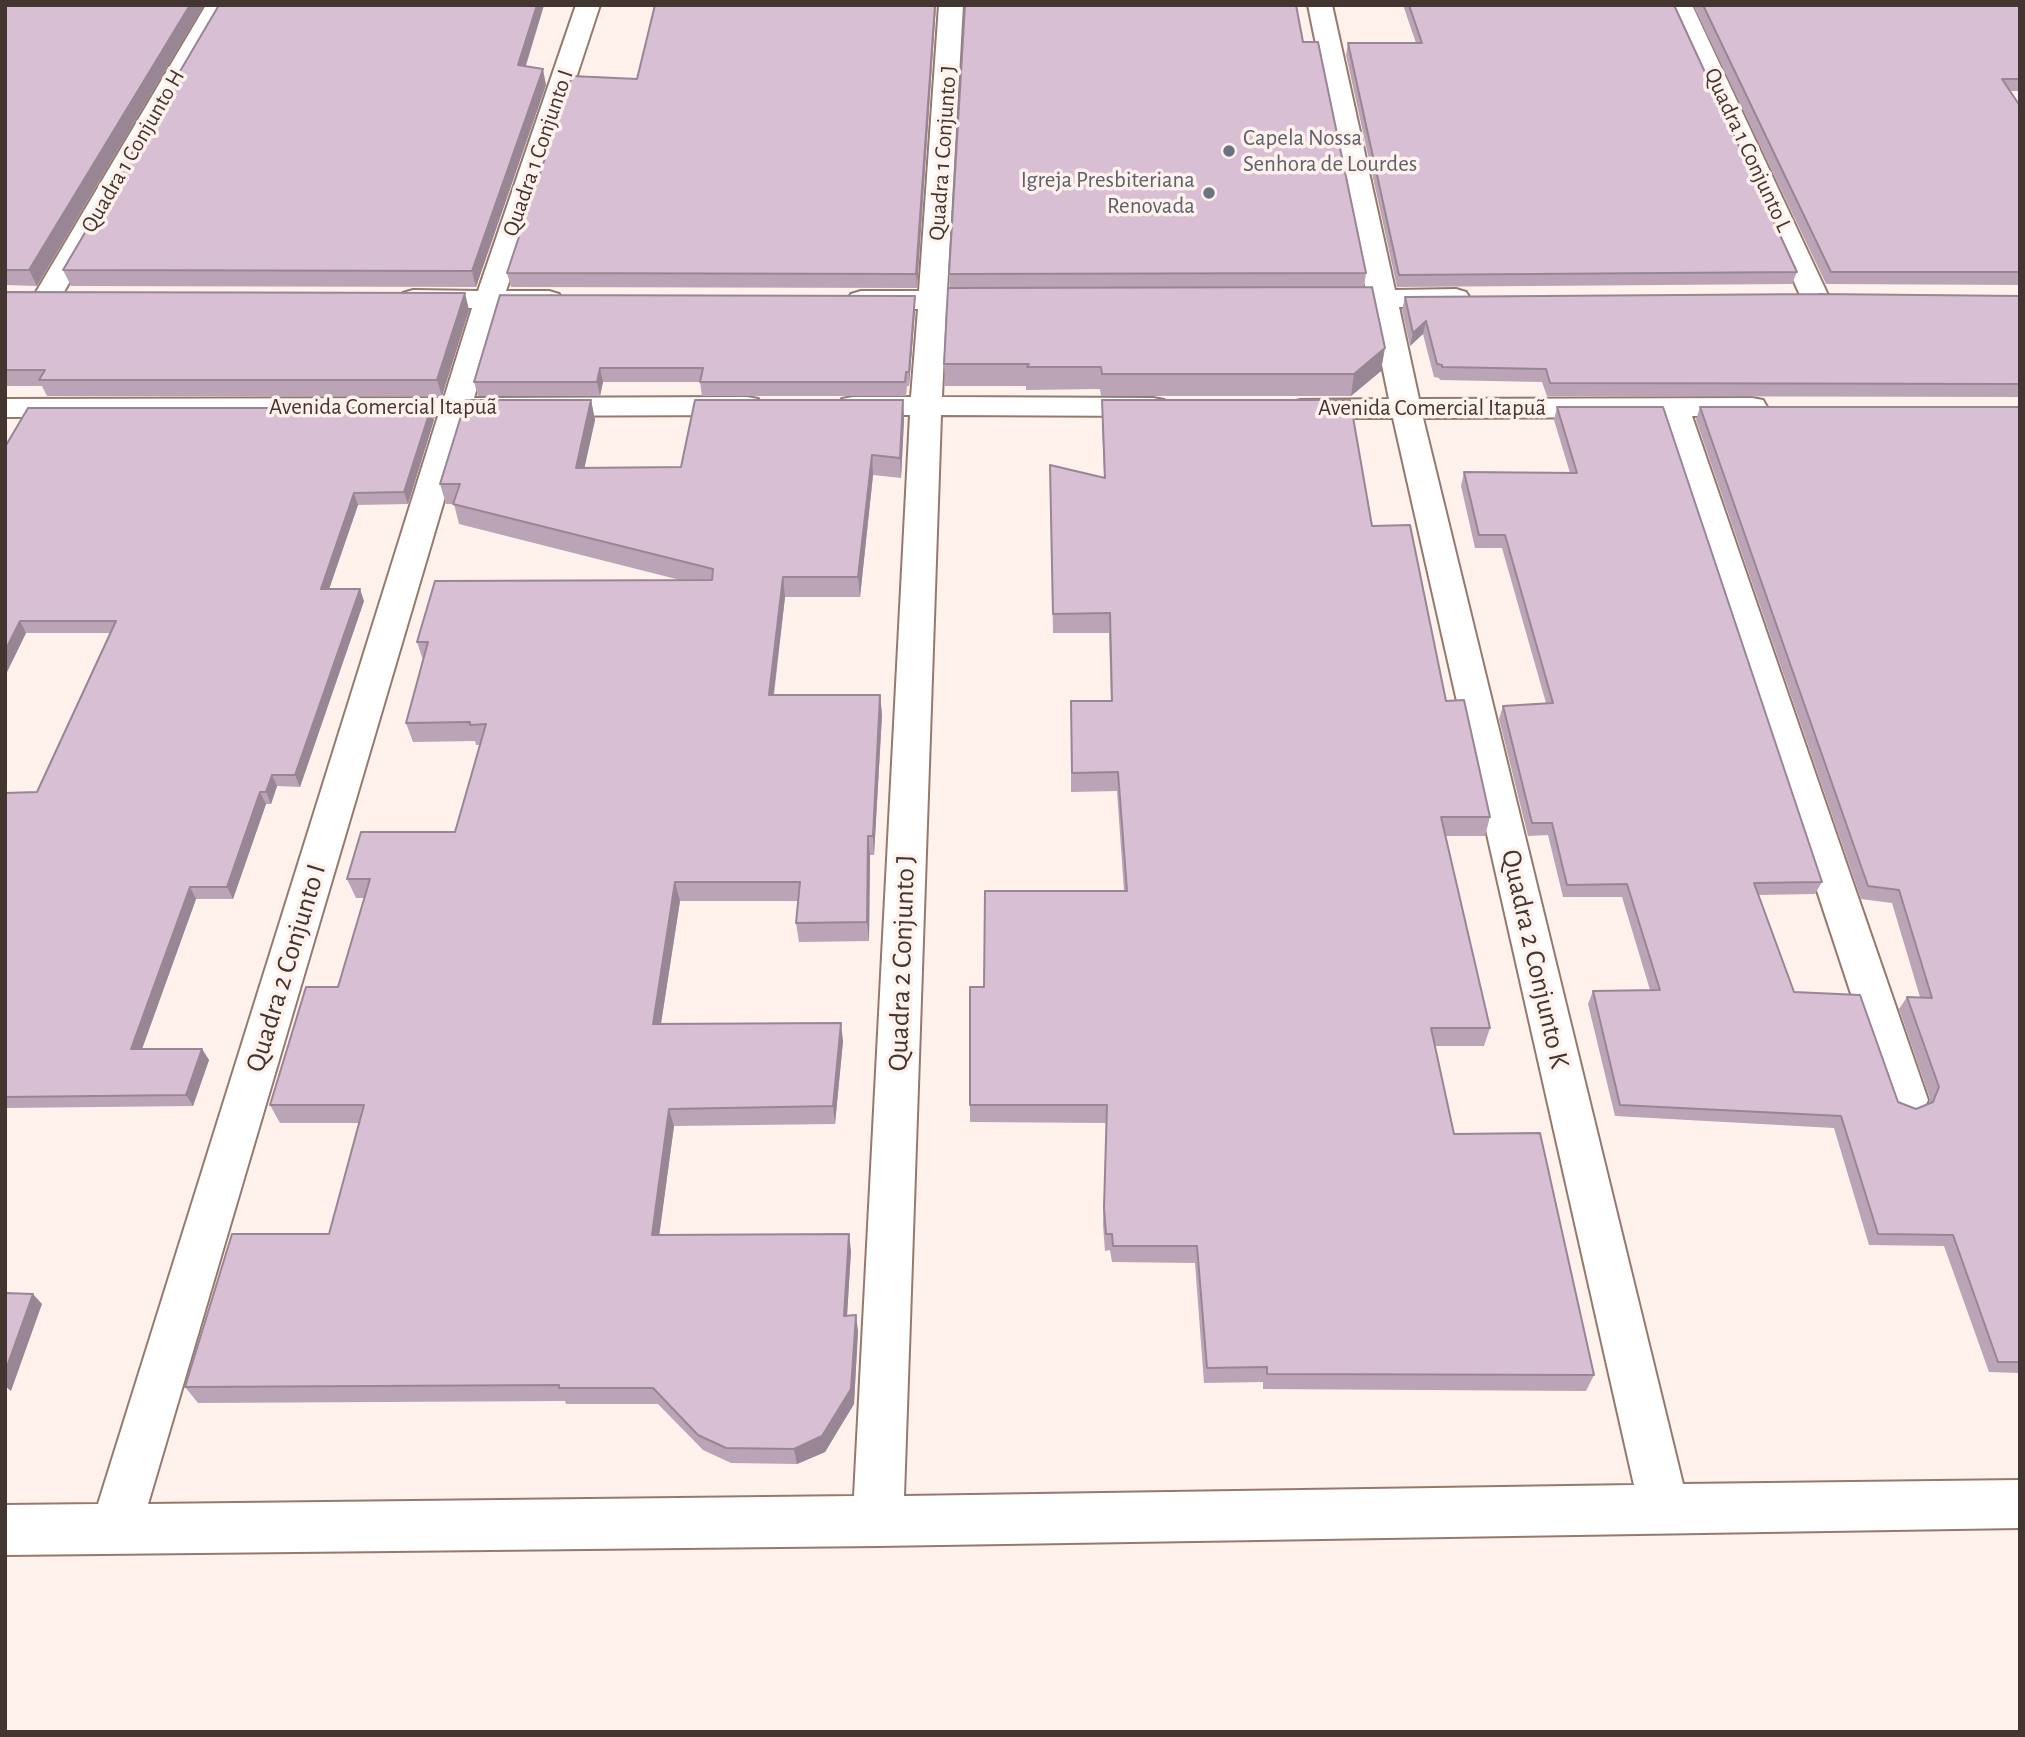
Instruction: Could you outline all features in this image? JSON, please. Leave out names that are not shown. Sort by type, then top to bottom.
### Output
[{"type":"street","name":"Quadra 1 Conjunto H","points":[[16,297],[61,297],[218,5]]},
{"type":"street","name":"Quadra 1 Conjunto I","points":[[456,407],[587,5]]},
{"type":"street","name":"Quadra 1 Conjunto J","points":[[926,406],[951,5]]},
{"type":"street","name":"Quadra 2 Conjunto K","points":[[1320,5],[1406,410],[1664,1508]]},
{"type":"street","name":"Quadra 1 Conjunto L","points":[[1680,5],[1814,296]]},
{"type":"street","points":[[1302,299],[1480,298]]},
{"type":"street","points":[[392,299],[572,300]]},
{"type":"street","points":[[836,300],[1029,300]]},
{"type":"street","name":"Avenida Comercial Itapuã","points":[[5,408],[774,406]]},
{"type":"street","points":[[829,406],[1186,408]]},
{"type":"street","name":"Quadra 2 Conjunto J","points":[[878,1521],[926,406]]},
{"type":"street","name":"Quadra 2 Conjunto I","points":[[115,1530],[456,407]]},
{"type":"street","points":[[1672,407],[1907,1100]]},
{"type":"street","name":"Avenida Comercial Itapuã","points":[[1269,408],[1406,410],[1784,407]]},
{"type":"street","points":[[5,1530],[878,1521],[2020,1504]]},
{"type":"building","points":[[5,5],[190,5],[29,270],[5,270]]},
{"type":"building","points":[[219,5],[537,5],[518,65],[543,69],[472,271],[63,270]]},
{"type":"building","points":[[655,5],[935,5],[916,274],[507,273],[572,76],[637,79]]},
{"type":"building","points":[[965,5],[1296,5],[1303,42],[1318,42],[1366,273],[949,274]]},
{"type":"building","points":[[1409,5],[1674,5],[1797,272],[1399,275],[1348,43],[1422,43]]},
{"type":"building","points":[[1703,5],[2020,5],[2020,79],[2002,79],[2020,106],[2020,272],[1831,272]]},
{"type":"building","points":[[1372,287],[1385,348],[1354,374],[1102,374],[1101,367],[944,364],[948,288]]},
{"type":"building","points":[[5,292],[465,293],[437,380],[39,380],[45,370],[5,370]]},
{"type":"building","points":[[1819,294],[2020,296],[2020,384],[1550,383],[1546,369],[1442,367],[1437,364],[1426,321],[1413,333],[1405,297]]},
{"type":"building","points":[[500,295],[915,296],[909,372],[906,372],[905,382],[700,382],[703,368],[600,368],[597,382],[474,382]]},
{"type":"building","points":[[466,400],[591,400],[576,468],[681,467],[695,400],[903,400],[900,458],[872,455],[858,577],[783,577],[769,695],[880,695],[873,836],[868,836],[867,922],[796,923],[800,882],[675,882],[653,1024],[841,1023],[833,1106],[669,1109],[652,1235],[849,1234],[844,1316],[856,1315],[851,1389],[822,1436],[794,1449],[726,1448],[698,1435],[653,1388],[559,1388],[559,1385],[185,1387],[232,1234],[329,1234],[364,1105],[270,1105],[306,987],[338,987],[370,879],[347,879],[361,832],[455,832],[486,724],[406,723],[428,642],[417,642],[435,581],[712,580],[713,569],[453,504],[460,484],[440,484]]},
{"type":"building","points":[[1102,400],[1350,400],[1372,526],[1410,525],[1446,701],[1464,700],[1490,817],[1441,817],[1490,1028],[1431,1028],[1454,1134],[1540,1133],[1594,1375],[1267,1374],[1267,1367],[1207,1368],[1197,1246],[1113,1246],[1112,1234],[1106,1234],[1104,1208],[1107,1105],[970,1105],[970,987],[984,987],[985,891],[1127,891],[1118,772],[1072,773],[1071,701],[1112,701],[1110,613],[1053,614],[1050,465],[1105,478]]},
{"type":"building","points":[[1557,407],[1663,407],[1822,882],[1754,883],[1794,992],[1860,995],[1898,1102],[1916,1109],[1933,1102],[1939,1087],[1907,997],[1932,998],[1899,890],[1868,886],[1700,407],[2020,407],[2020,1362],[1998,1362],[1953,1235],[1878,1234],[1841,1116],[1620,1105],[1593,991],[1660,990],[1627,884],[1567,885],[1552,823],[1532,823],[1503,706],[1553,703],[1505,535],[1479,535],[1464,472],[1577,473]]},
{"type":"building","points":[[28,408],[431,408],[404,492],[354,493],[321,589],[360,589],[295,775],[272,775],[266,792],[260,792],[227,887],[190,887],[131,1049],[202,1049],[186,1095],[5,1097],[5,793],[37,792],[116,621],[20,621],[5,651],[5,447]]},
{"type":"building","points":[[5,1293],[33,1294],[5,1372]]},
{"type":"place","name":"Capela Nossa Senhora de Lourdes","points":[[1229,151]]},
{"type":"place","name":"Igreja Presbiteriana Renovada","points":[[1209,193]]}]
